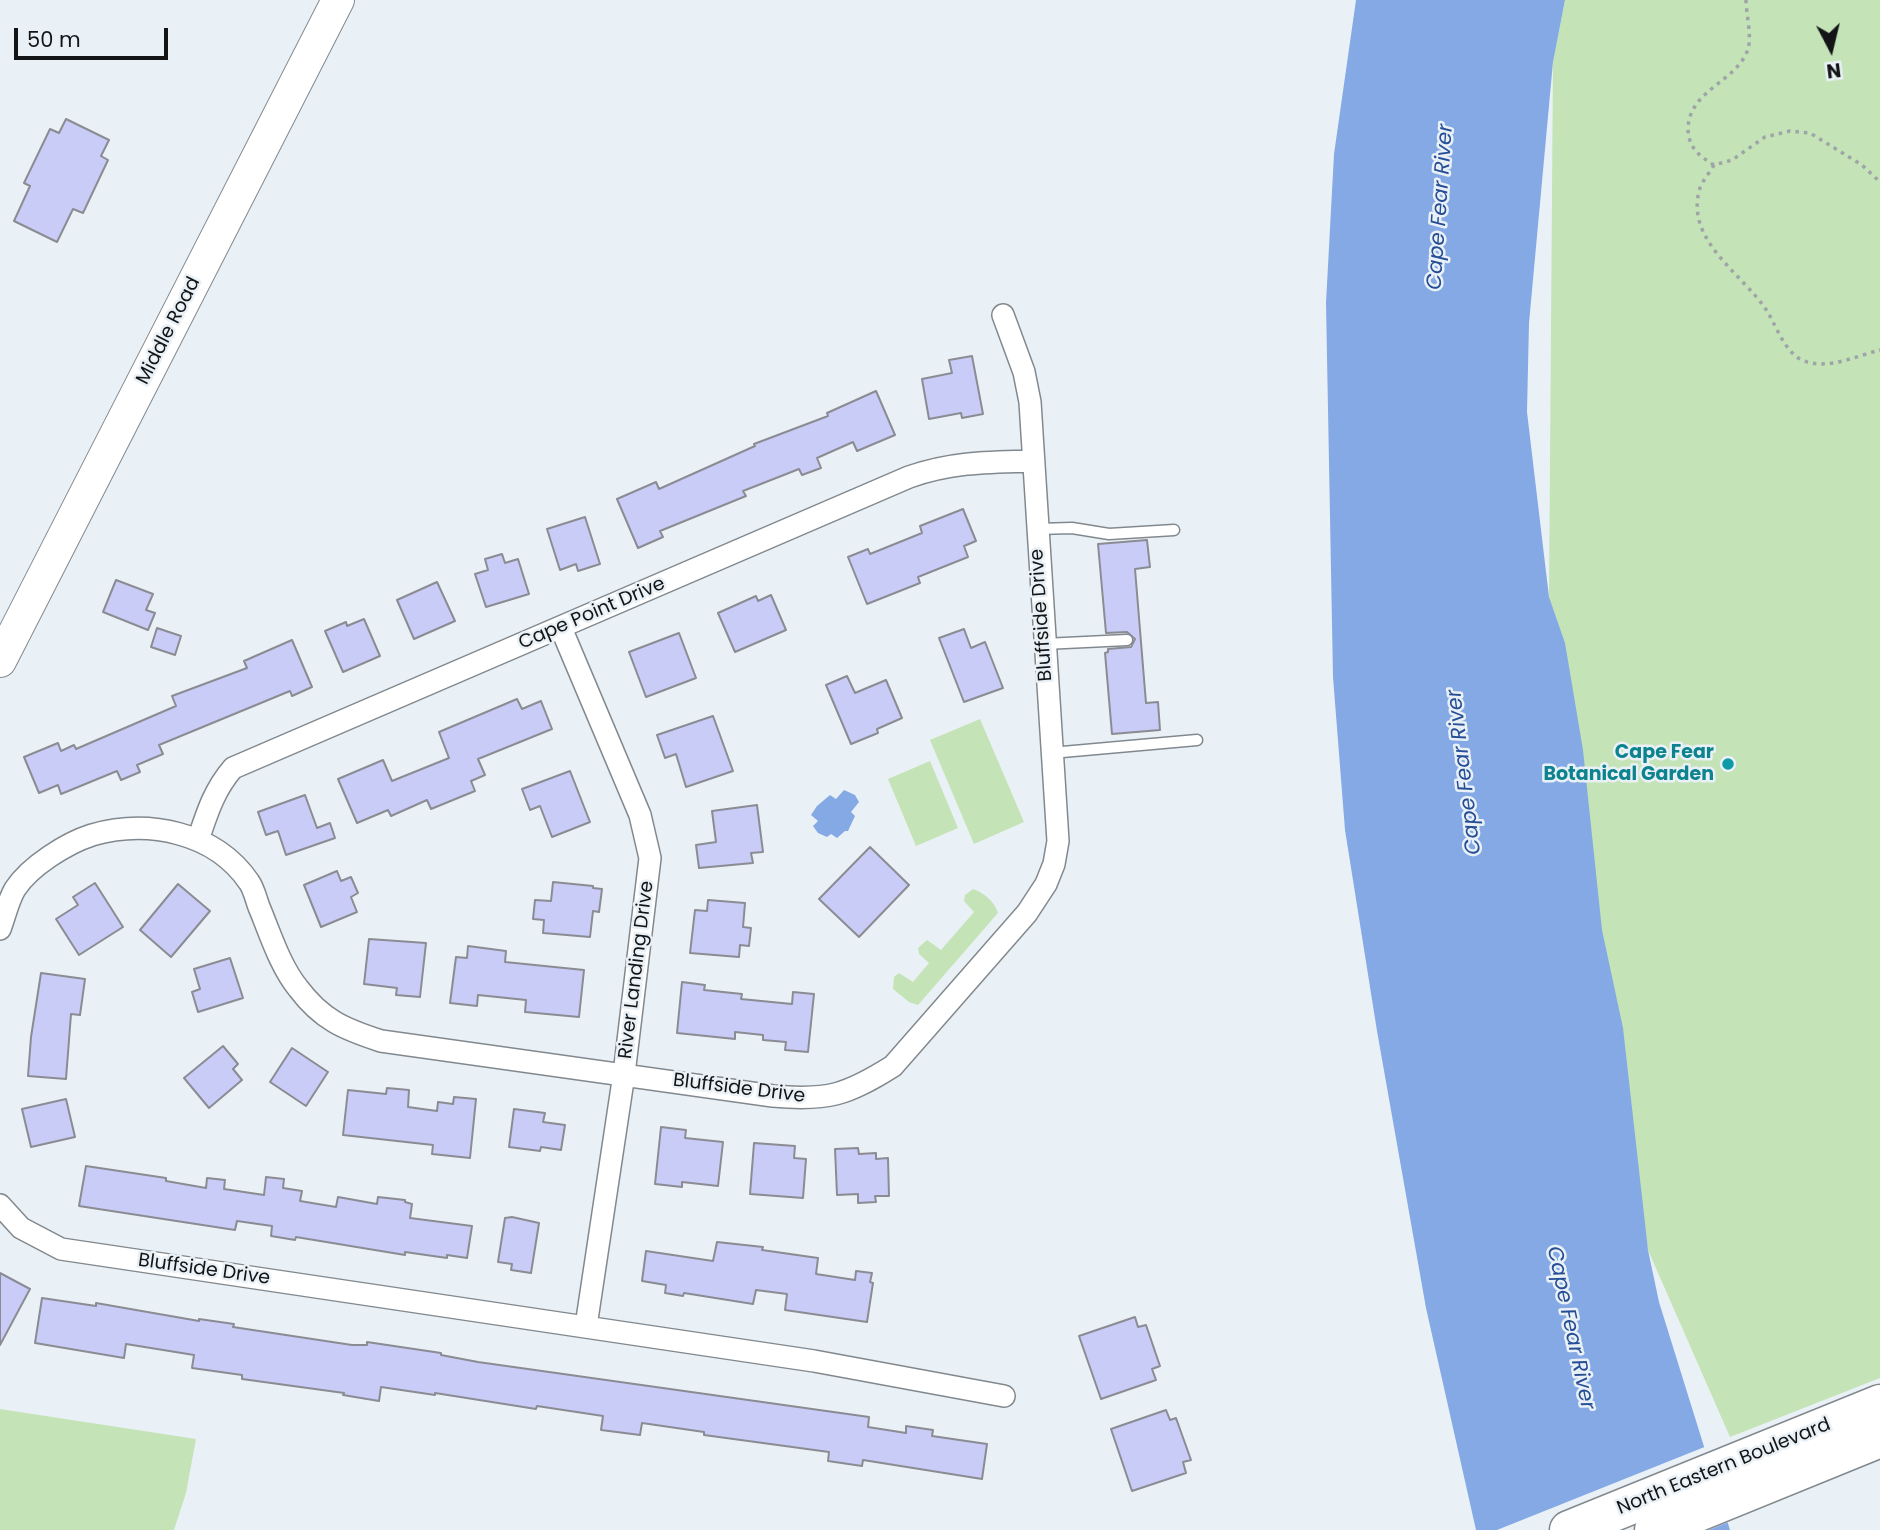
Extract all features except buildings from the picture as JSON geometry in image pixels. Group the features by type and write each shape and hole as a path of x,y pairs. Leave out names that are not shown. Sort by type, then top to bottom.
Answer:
{"highway":[{"name":"North Eastern Boulevard","path":"1569,1530 1880,1404"},
{"name":"North Eastern Boulevard","path":"1654,1530 1880,1438"}],"main road":[{"name":"Middle Road","path":"0,661 338,0"}],"street":[{"name":"Bluffside Drive","path":"0,929 16,888 47,857 82,839 114,829 173,831 198,840 230,861 250,883 296,986 318,1011 346,1030 381,1041 810,1100 847,1091 867,1082 893,1066 1027,913 1046,884 1054,864 1058,841 1030,402 1024,372 1003,315"},
{"name":"Cape Point Drive","path":"198,840 210,804 221,782 233,768 909,477 936,468 961,464 1032,461"},
{"name":"River Landing Drive","path":"561,628 640,815 650,858 624,1074 586,1326"},
{"name":"Bluffside Drive","path":"0,1205 21,1228 61,1249 814,1361 1004,1395"}],"lane":[{"path":"1037,529 1072,528 1109,534 1174,530"},
{"path":"1044,644 1127,640"},
{"path":"1051,753 1197,740"}],"path":[{"path":"1746,0 1749,47 1738,65 1701,97 1689,117 1688,139 1700,157 1714,164 1732,160 1765,137 1790,131 1810,132 1862,165 1880,182"},
{"path":"1714,164 1701,186 1697,208 1705,238 1755,294 1799,359 1816,365 1880,350"}],"green space":[{"name":"Cape Fear Botanical Garden","path":"1565,0 1880,0 1880,1378 1730,1437 1648,1250 1549,597 1553,61"},
{"path":"980,719 1024,822 974,844 930,740"},
{"path":"930,761 958,828 916,846 888,779"},
{"path":"973,889 988,898 998,913 918,1005 909,1002 893,989 894,977 899,973 913,982 929,963 919,954 918,948 927,940 941,950 974,912 964,901 965,895"},
{"path":"0,1409 196,1439 186,1493 174,1530 0,1530"}],"water":[{"name":"Cape Fear River","path":"1356,0 1565,0 1553,62 1529,323 1527,412 1549,597 1565,643 1583,750 1602,930 1623,1028 1648,1250 1659,1302 1730,1530 1476,1530 1426,1308 1377,1031 1345,830 1333,677 1326,303 1334,154"},
{"path":"844,790 855,795 859,802 851,812 855,816 848,831 837,838 831,834 827,837 818,833 813,826 818,821 811,815 830,795 836,799"}],"pier":[{"path":"1707,1446 1731,1521 1709,1530 1497,1530"}],"place":[{"name":"Cape Fear Botanical Garden","path":"1728,764"}]}
